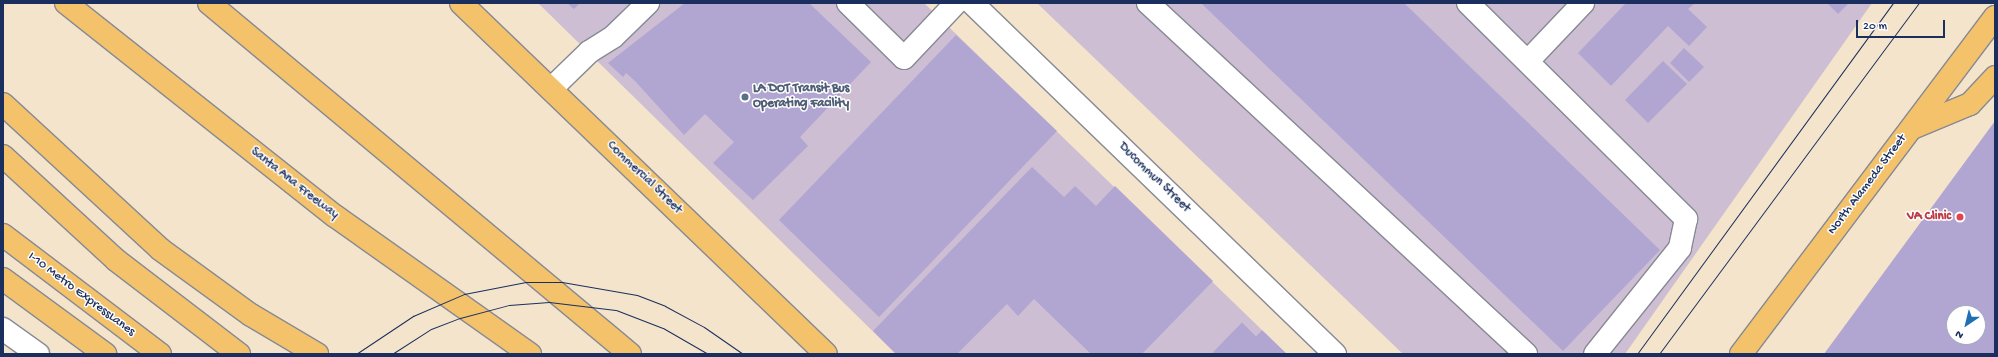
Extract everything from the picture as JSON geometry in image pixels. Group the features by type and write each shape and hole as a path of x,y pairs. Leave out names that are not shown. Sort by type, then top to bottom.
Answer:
{"main road":[{"name":"Santa Ana Freeway","path":"66,3 335,216 530,354"},
{"path":"209,3 225,11 630,354"},
{"name":"Commercial Street","path":"461,3 826,354"},
{"name":"North Alameda Street","path":"1741,354 1995,17"},
{"path":"1911,129 1970,104 1995,77"},
{"path":"3,104 160,249 251,316 317,354"},
{"path":"3,156 116,260 239,354"},
{"name":"I-10 Metro ExpressLanes","path":"3,235 160,354"},
{"path":"3,279 105,354"}],"street":[{"path":"550,89 589,52 613,37 648,3"},
{"path":"848,3 904,58 956,3"},
{"name":"Ducommun Street","path":"972,3 1335,354"},
{"path":"1148,3 1526,354"},
{"path":"1468,3 1528,60 1686,219 1680,248 1595,354"},
{"path":"1528,60 1584,3"},
{"path":"3,329 38,354"}],"shaded area":[{"name":"LA DOT Transit Bus Operating Facility","path":"538,3 924,3 1262,330 1256,336 1242,322 1211,354 896,354"},
{"path":"1037,3 1872,3 1625,354 1403,354"}],"building":[{"path":"567,3 580,3 574,9"},
{"name":"LA DOT Transit Bus Operating Facility","path":"685,3 809,3 871,62 800,137 808,146 753,200 713,163 734,142 705,114 684,135 635,81 626,73 623,77 608,63"},
{"path":"1201,3 1404,3 1660,250 1563,351"},
{"path":"1626,3 1695,3 1688,9 1707,27 1689,46 1668,26 1611,86 1578,53"},
{"path":"1827,3 1849,3 1838,14"},
{"path":"956,35 1057,131 879,317 779,220"},
{"path":"1684,48 1704,67 1689,82 1670,63"},
{"path":"1663,61 1687,84 1648,123 1625,100"},
{"name":"VA Clinic","path":"1995,121 1995,354 1824,354"},
{"path":"1032,167 1064,197 1075,186 1096,206 1115,186 1213,281 1142,354 1091,354 1034,299 1018,316 1007,304 957,354 896,354 873,331"},
{"path":"1242,322 1256,336 1262,330 1287,354 1211,354"}],"tram line":[{"path":"1637,354 1893,3"},
{"path":"1659,354 1919,3"},
{"path":"356,354 413,316 464,294 526,282 562,282 637,295 665,306 704,327 743,354"},
{"path":"392,354 431,329 460,318 509,305 549,302 616,310 663,328 708,354"}],"place":[{"name":"LA DOT Transit Bus Operating Facility","path":"745,97"},
{"name":"VA Clinic","path":"1960,217"}]}
